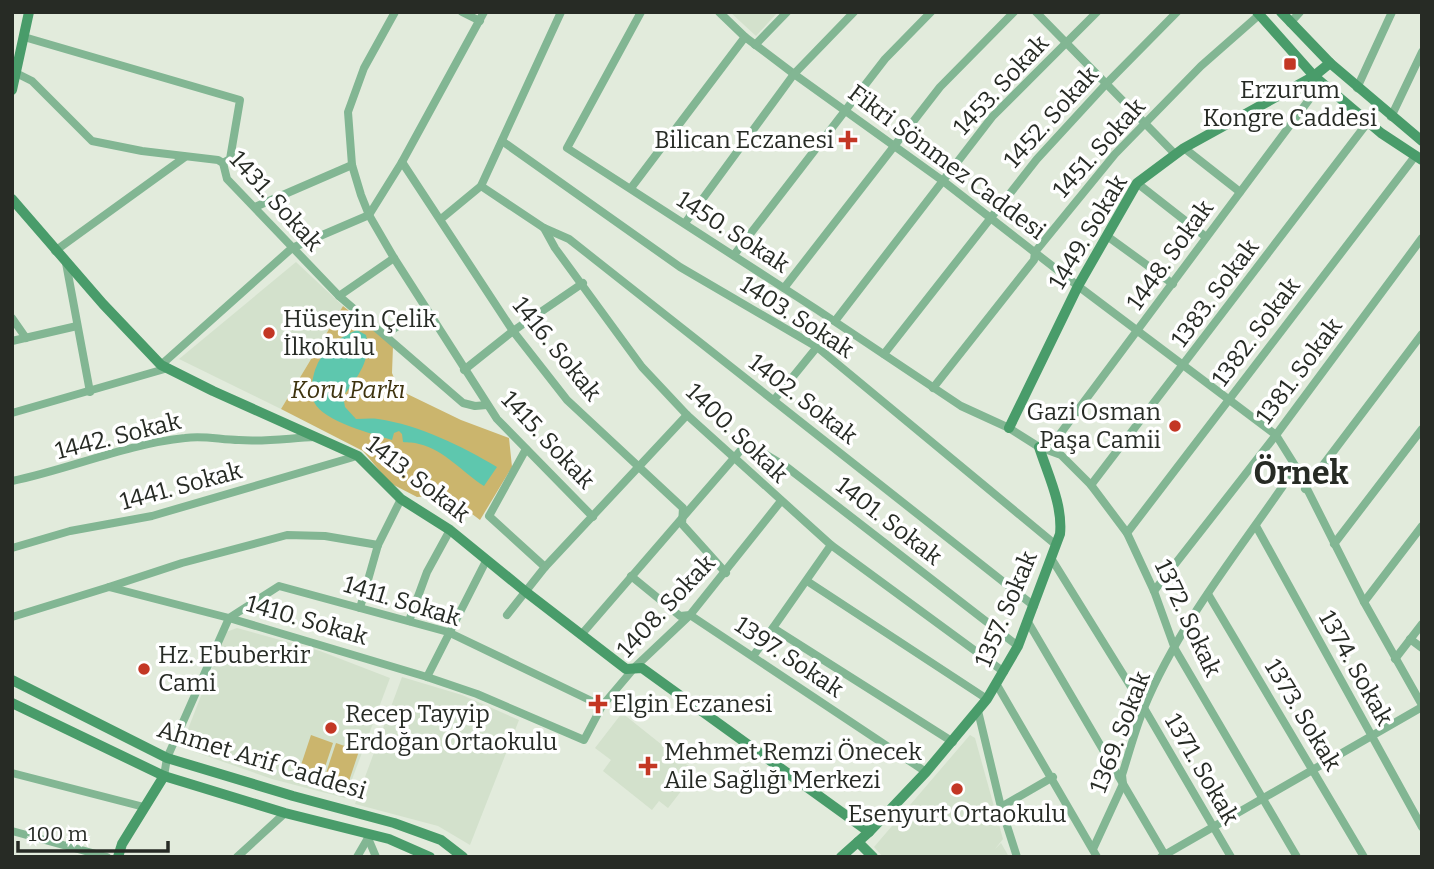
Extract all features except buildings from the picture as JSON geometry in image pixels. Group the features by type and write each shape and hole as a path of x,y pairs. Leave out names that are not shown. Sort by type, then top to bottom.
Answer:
{"street":[{"path":"12,90 29,12"},
{"name":"1415. Sokak","path":"396,12 364,68 348,112 352,165 369,215 497,419 593,517"},
{"path":"12,413 90,392 164,366 292,248 369,215 402,162 482,16 462,12"},
{"path":"441,219 481,186 561,12"},
{"name":"1450. Sokak","path":"640,12 567,148 961,406 1009,428"},
{"name":"Fikri Sönmez Caddesi","path":"719,12 755,45 943,181 1276,435 1296,467 1364,602 1422,706"},
{"path":"755,45 787,12"},
{"path":"685,223 794,74 854,12"},
{"path":"734,255 885,59 931,12"},
{"path":"784,288 940,88 1014,12"},
{"path":"1036,12 1146,124 1179,151 1240,192"},
{"name":"1453. Sokak","path":"835,321 992,117 1097,12"},
{"name":"1452. Sokak","path":"884,354 1037,159 1177,12"},
{"path":"1281,12 1357,88 1422,141"},
{"path":"1290,23 1300,12"},
{"path":"1357,88 1392,12"},
{"path":"1258,14 1314,76 1368,122 1419,157"},
{"name":"1451. Sokak","path":"933,388 1034,260 1035,252 1115,154 1258,14"},
{"path":"24,37 240,100 230,159 223,163"},
{"path":"631,188 745,37"},
{"path":"1391,117 1422,52"},
{"name":"1449. Sokak","path":"1009,428 1078,286 1137,184 1179,151 1314,76 1330,63"},
{"name":"1431. Sokak","path":"16,73 33,81 92,141 219,160 223,163 227,179 339,296 463,402 487,405"},
{"name":"1448. Sokak","path":"1039,447 1057,438 1138,331 1317,89 1314,76"},
{"name":"1383. Sokak","path":"1091,485 1368,122"},
{"name":"1403. Sokak","path":"502,141 681,267 817,347 1056,545"},
{"path":"55,251 185,157"},
{"name":"1382. Sokak","path":"1127,533 1419,157"},
{"name":"1416. Sokak","path":"402,162 513,331 567,400 683,508 682,524 726,573"},
{"path":"255,207 352,165"},
{"path":"1137,184 1206,237"},
{"name":"1400. Sokak","path":"481,186 544,228 555,248 642,367 687,415 831,545 1004,672"},
{"name":"1413. Sokak","path":"12,199 55,251 164,366 358,456 401,499 450,530 626,669 643,669 869,832"},
{"name":"1402. Sokak","path":"544,228 569,239 1034,606"},
{"path":"1107,236 1172,284"},
{"name":"1381. Sokak","path":"1154,591 1276,435 1422,238"},
{"path":"339,296 394,258"},
{"path":"66,263 90,392"},
{"path":"464,370 513,331 583,283"},
{"path":"385,335 425,307"},
{"path":"12,318 26,338"},
{"path":"12,341 77,326"},
{"path":"1305,489 1422,334"},
{"path":"774,400 817,347"},
{"path":"507,615 545,567 687,415"},
{"name":"1372. Sokak","path":"1009,428 1039,447 1060,455 1091,485 1127,533 1154,591 1175,649 1297,857"},
{"path":"1334,544 1422,429"},
{"name":"1442. Sokak","path":"12,481 145,445 185,438 213,436 238,440 318,437"},
{"name":"1401. Sokak","path":"734,457 747,443 788,468 1018,646"},
{"name":"1357. Sokak","path":"841,857 869,832 953,743 997,685 1018,646 1060,534 1059,514 1039,447"},
{"path":"526,449 489,516 545,567"},
{"name":"1441. Sokak","path":"12,548 70,531 152,516 358,456"},
{"path":"581,635 734,457"},
{"name":"1369. Sokak","path":"1095,853 1123,784 1122,775 1144,708 1195,612 1296,467"},
{"path":"360,608 378,545 401,499"},
{"name":"1408. Sokak","path":"584,740 602,706 635,667 690,615 781,501"},
{"name":"1374. Sokak","path":"1256,526 1422,827"},
{"path":"1364,602 1422,526"},
{"path":"409,621 427,572 450,530"},
{"path":"12,617 182,563 288,535 325,536 378,545"},
{"path":"754,655 831,545"},
{"name":"1371. Sokak","path":"1051,558 1144,708 1231,857"},
{"path":"427,677 486,561"},
{"name":"1397. Sokak","path":"631,576 680,616 690,615 754,655 926,772"},
{"path":"807,581 987,699"},
{"name":"1411. Sokak","path":"229,618 279,586 449,632 602,706"},
{"name":"1410. Sokak","path":"109,587 229,618 427,677 477,694 584,740"},
{"name":"1373. Sokak","path":"1208,594 1364,857"},
{"path":"118,857 122,844 163,776 167,758 229,618"},
{"path":"1028,622 1164,856 1422,706"},
{"path":"1395,659 1422,624"},
{"path":"773,628 953,743"},
{"path":"1410,639 1422,648"},
{"name":"Ahmet Arif Caddesi","path":"12,680 167,758 394,823 441,840 463,857"},
{"name":"1369. Sokak","path":"997,685 1095,853"},
{"name":"Ahmet Arif Caddesi","path":"12,703 163,776 420,850 430,857"},
{"path":"978,711 1001,807 1017,857"},
{"path":"12,773 144,807"},
{"path":"1001,807 1052,777"},
{"path":"237,857 285,813"},
{"path":"12,831 107,857"},
{"path":"357,857 367,836"},
{"path":"367,836 376,857"},
{"path":"858,842 873,857"}],"shaded area":[{"path":"730,12 778,12 756,36"},
{"name":"Hüseyin Çelik İlkokulu","path":"296,262 343,306 281,409 179,359"},
{"path":"237,628 320,651 390,678 345,798 272,779 181,747 226,632"},
{"path":"402,677 462,695 519,720 470,845 438,826 355,804"},
{"name":"Mehmet Remzi Önecek Aile Sağlığı Merkezi","path":"622,713 696,772 668,808 659,801 652,810 603,771 611,760 595,748"},
{"name":"Esenyurt Ortaokulu","path":"970,735 975,738 1003,839 995,849 1001,843 1009,857 883,857 874,847"}],"green space":[{"name":"Koru Parkı","path":"343,306 393,346 392,373 399,390 461,420 509,438 512,467 480,520 447,495 417,497 390,483 363,451 281,409"},
{"path":"311,735 333,743 320,782 298,774"},
{"path":"336,743 359,751 346,790 323,782"}],"water":[{"path":"357,330 366,335 367,352 358,375 343,396 345,407 356,419 378,419 409,426 440,437 484,459 497,467 484,486 437,451 417,443 403,442 399,431 394,433 392,440 338,421 319,409 312,398 311,390 318,363 332,345"}],"place":[{"name":"Erzurum Kongre Caddesi","path":"1290,64"},
{"name":"Bilican Eczanesi","path":"848,140"},
{"name":"Hüseyin Çelik İlkokulu","path":"269,333"},
{"name":"Gazi Osman Paşa Camii","path":"1175,426"},
{"name":"Hz. Ebuberkir Cami","path":"144,669"},
{"name":"Elgin Eczanesi","path":"598,704"},
{"name":"Recep Tayyip Erdoğan Ortaokulu","path":"331,728"},
{"name":"Mehmet Remzi Önecek Aile Sağlığı Merkezi","path":"648,766"},
{"name":"Esenyurt Ortaokulu","path":"957,789"}],"district":[{"name":"Örnek","path":"1301,473"}]}
